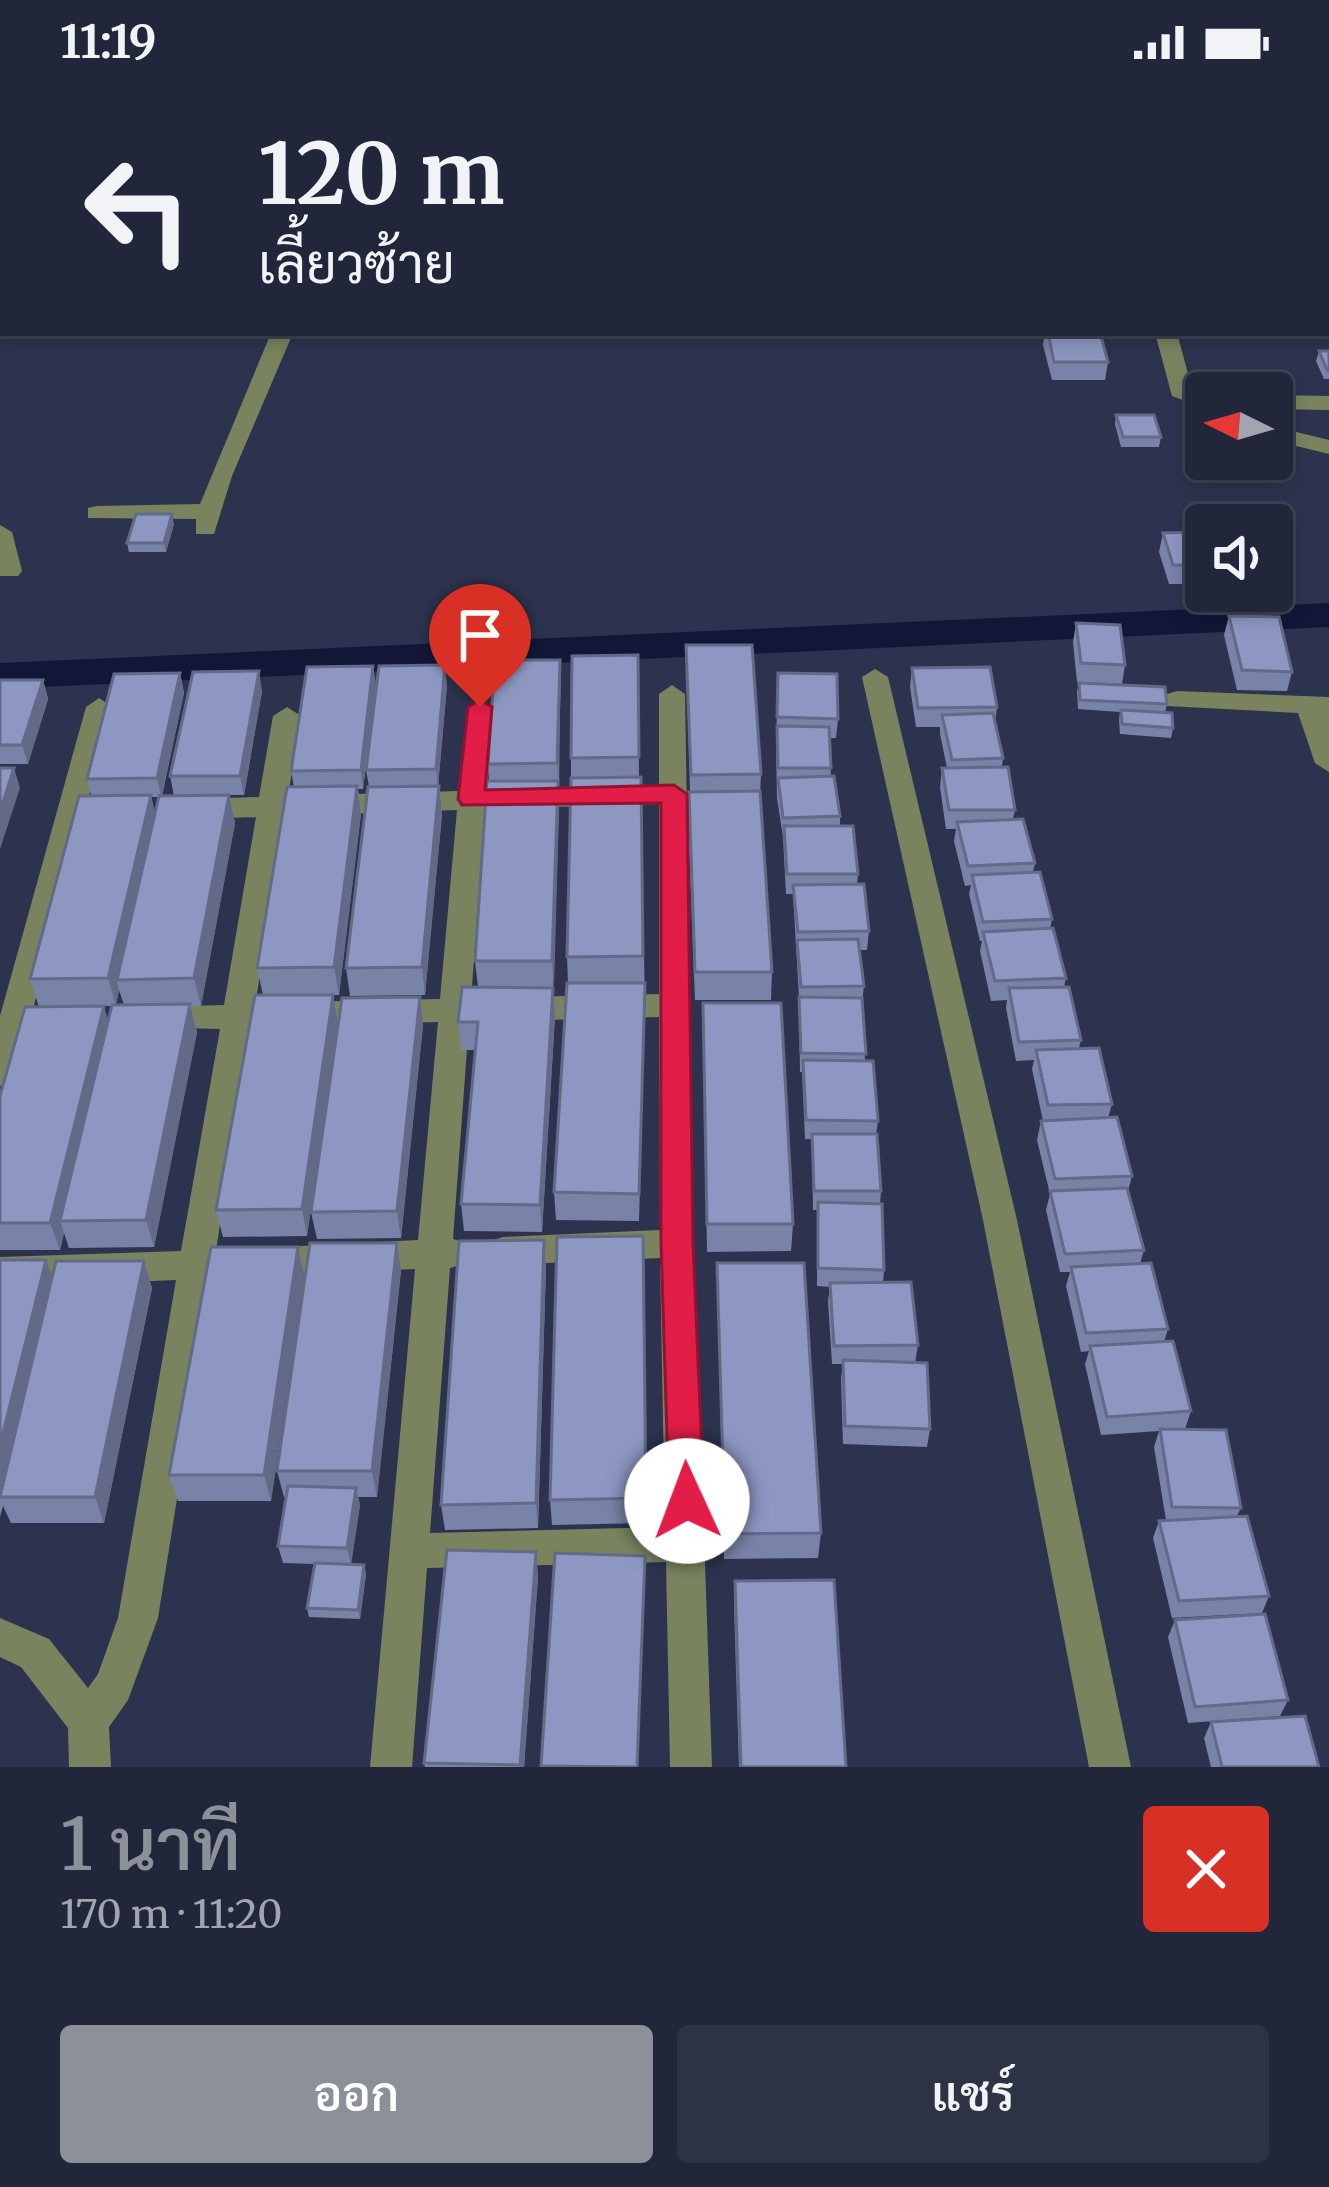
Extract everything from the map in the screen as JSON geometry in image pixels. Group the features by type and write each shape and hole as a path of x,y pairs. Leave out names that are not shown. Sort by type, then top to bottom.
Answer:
{"street":[{"path":"97,513 208,520 256,385 280,336"},
{"path":"1167,336 1185,397"},
{"path":"1293,402 1329,403"},
{"path":"1293,438 1329,447"},
{"path":"0,532 9,571"},
{"path":"875,677 969,1073 1065,1517 1110,1767"},
{"path":"672,694 677,1243 691,1767"},
{"path":"1177,700 1319,706 1329,763"},
{"path":"0,1073 25,1021 84,810 99,707"},
{"path":"391,1767 480,707"},
{"path":"88,1721 114,1686 138,1618 200,1265 234,1017 287,716"},
{"path":"162,809 674,794"},
{"path":"124,1019 452,1007 675,1005"},
{"path":"0,1272 677,1243"},
{"path":"411,1551 688,1544"},
{"path":"0,1637 35,1653 88,1721 91,1767"}],"building":[{"path":"1049,336 1101,336 1108,362 1054,362"},
{"path":"1319,351 1329,351 1329,370 1327,370"},
{"path":"1116,415 1154,415 1161,437 1123,437"},
{"path":"136,514 172,514 164,543 127,543"},
{"path":"1185,532 1185,565 1173,565 1163,533"},
{"path":"1229,616 1279,617 1292,672 1242,670"},
{"path":"1076,623 1120,625 1125,665 1081,663"},
{"path":"686,645 752,645 761,774 691,775"},
{"path":"638,655 639,757 571,758 572,656"},
{"path":"495,660 560,660 557,763 488,764"},
{"path":"445,665 436,769 366,770 379,666"},
{"path":"373,666 361,770 291,771 307,667"},
{"path":"990,667 997,707 918,708 912,668"},
{"path":"259,671 240,776 170,776 193,672"},
{"path":"180,673 157,778 87,779 114,674"},
{"path":"778,673 837,674 838,719 777,717"},
{"path":"0,680 43,680 22,745 0,745"},
{"path":"1079,683 1165,687 1167,704 1080,700"},
{"path":"1121,710 1172,713 1173,728 1122,724"},
{"path":"993,713 1003,758 952,760 942,715"},
{"path":"777,726 829,727 831,768 778,768"},
{"path":"1008,767 1015,810 949,810 942,768"},
{"path":"0,768 14,768 0,811"},
{"path":"834,776 840,816 783,818 778,778"},
{"path":"641,777 643,956 567,957 571,778"},
{"path":"487,781 558,781 552,961 475,961"},
{"path":"357,786 334,967 257,968 287,787"},
{"path":"439,786 422,967 346,968 368,787"},
{"path":"760,791 772,972 695,972 689,792"},
{"path":"151,795 108,978 30,979 79,796"},
{"path":"229,795 194,978 117,980 159,796"},
{"path":"1023,819 1035,863 968,866 957,822"},
{"path":"784,826 853,826 858,874 787,874"},
{"path":"1040,872 1052,919 983,922 972,875"},
{"path":"864,884 869,931 798,932 793,885"},
{"path":"1053,928 1066,978 995,981 983,932"},
{"path":"858,939 864,986 801,987 797,940"},
{"path":"567,983 645,983 639,1194 554,1192"},
{"path":"462,987 553,988 540,1205 461,1204 478,1022 458,1022"},
{"path":"1069,987 1081,1040 1019,1042 1009,988"},
{"path":"255,995 333,995 302,1209 216,1210"},
{"path":"420,997 397,1211 311,1212 342,998"},
{"path":"799,997 862,998 866,1054 801,1053"},
{"path":"703,1003 781,1003 793,1224 707,1224"},
{"path":"190,1004 146,1220 60,1221 112,1005"},
{"path":"104,1006 50,1223 0,1223 0,1096 25,1007"},
{"path":"1099,1048 1112,1104 1048,1105 1036,1050"},
{"path":"803,1060 873,1061 878,1121 806,1120"},
{"path":"1117,1117 1132,1176 1055,1179 1041,1121"},
{"path":"812,1134 877,1134 881,1191 814,1191"},
{"path":"1127,1188 1144,1250 1065,1254 1050,1191"},
{"path":"818,1202 882,1204 884,1270 818,1268"},
{"path":"643,1236 646,1498 550,1500 557,1237"},
{"path":"544,1240 536,1503 441,1505 459,1241"},
{"path":"310,1243 397,1243 372,1471 277,1471"},
{"path":"211,1247 298,1247 264,1475 169,1475"},
{"path":"0,1260 46,1260 0,1445"},
{"path":"56,1261 144,1261 95,1497 0,1497"},
{"path":"717,1263 804,1263 821,1533 725,1534"},
{"path":"1151,1263 1168,1329 1086,1333 1071,1267"},
{"path":"911,1282 918,1345 834,1346 830,1283"},
{"path":"1173,1341 1191,1411 1107,1417 1090,1346"},
{"path":"843,1360 927,1363 930,1429 845,1426"},
{"path":"1160,1429 1226,1430 1241,1508 1172,1507"},
{"path":"288,1486 356,1488 347,1548 278,1546"},
{"path":"1247,1516 1269,1596 1179,1601 1159,1521"},
{"path":"447,1550 536,1552 520,1765 424,1763"},
{"path":"555,1553 645,1556 637,1767 541,1766"},
{"path":"315,1563 364,1565 358,1610 307,1608"},
{"path":"834,1580 846,1767 741,1767 735,1581"},
{"path":"1265,1614 1288,1700 1195,1707 1175,1620"},
{"path":"1305,1716 1319,1767 1222,1767 1211,1722"}],"waterway":[{"path":"0,676 1329,615"}],"route":[{"path":"480,707 471,799 674,794 677,1243 687,1501"}]}
